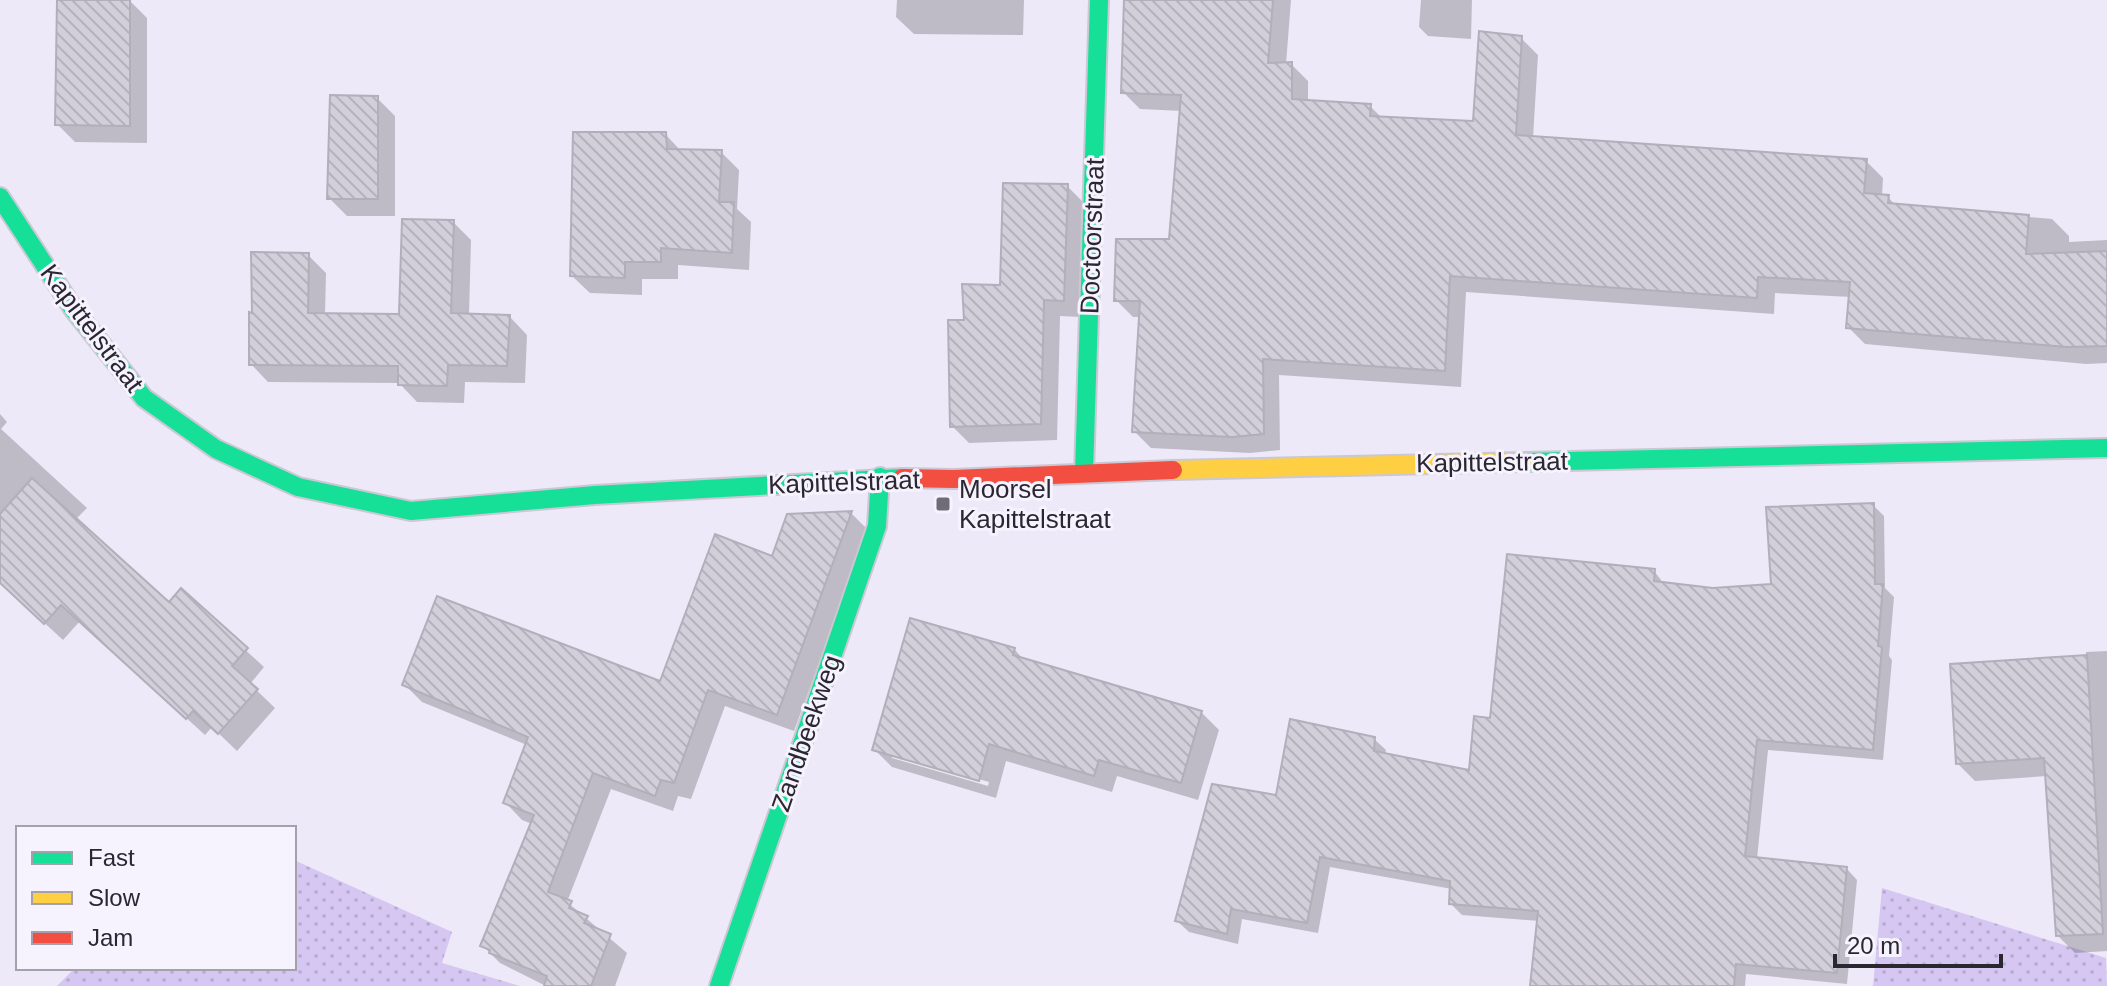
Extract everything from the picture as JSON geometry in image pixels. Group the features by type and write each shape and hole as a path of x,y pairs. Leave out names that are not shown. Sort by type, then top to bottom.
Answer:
{"street":[{"name":"Doctoorstraat","path":"1084,472 1099,0"},
{"name":"Kapittelstraat","path":"0,197 74,310 144,398 216,449 298,487 411,511 595,495 880,477 954,479 1084,472 2107,448"},
{"name":"Zandbeekweg","path":"719,986 877,526 880,477"}],"shaded area":[{"path":"296,861 452,932 442,963 520,986 57,986 73,970 296,970"},
{"path":"1882,888 2106,958 2107,986 1873,986"}],"building":[{"path":"57,0 130,0 130,126 55,125"},
{"path":"1124,0 1273,0 1268,63 1292,62 1292,99 1371,104 1370,116 1473,121 1479,31 1522,36 1516,135 1867,159 1864,193 1889,195 1888,203 2029,215 2026,254 2107,251 2107,346 2067,347 1846,328 1850,282 1758,277 1757,298 1450,276 1445,371 1263,359 1264,434 1232,437 1132,432 1140,301 1114,301 1116,239 1169,239 1181,95 1121,93"},
{"path":"330,95 378,96 378,199 327,199"},
{"path":"573,132 666,132 667,149 722,150 719,202 734,202 732,253 661,248 661,262 625,262 625,278 570,276"},
{"path":"1003,183 1068,184 1064,301 1044,300 1041,424 950,427 948,320 964,320 962,284 1000,285"},
{"path":"402,219 454,220 451,313 510,315 507,366 448,365 447,386 398,385 398,366 249,365 251,252 309,253 308,313 399,314"},
{"path":"32,478 169,602 181,588 248,648 232,666 258,689 218,734 193,711 186,719 61,605 44,624 0,583 0,514"},
{"path":"1874,503 1875,584 1883,584 1878,646 1882,647 1873,750 1757,740 1745,856 1847,867 1837,973 1736,964 1734,986 1530,986 1538,911 1449,904 1450,881 1320,857 1307,923 1231,909 1227,934 1175,921 1212,784 1276,795 1290,719 1375,737 1374,751 1469,770 1474,716 1490,718 1507,554 1655,569 1654,581 1713,588 1771,584 1766,507"},
{"path":"852,511 777,715 708,690 674,783 661,780 655,796 593,773 548,892 572,901 569,908 588,916 584,923 611,934 591,986 544,986 547,976 489,953 490,950 480,946 534,815 503,803 528,737 402,685 437,596 660,681 715,534 772,556 787,514"},
{"path":"910,618 1015,648 1013,655 1202,711 1181,783 1099,760 1094,776 989,744 979,781 872,750"},
{"path":"2087,655 2103,934 2056,936 2044,758 1956,764 1950,664"}],"traffic: fast":[{"path":"1084,472 1099,0"},
{"path":"0,197 74,310 144,398 216,449 298,487 411,511 595,495 902,478"},
{"path":"1526,462 2107,448"},
{"path":"719,986 877,526 880,477"}],"traffic: slow":[{"path":"1173,470 1526,462"}],"traffic: jam":[{"path":"902,478 954,479 1173,470"}],"place":[{"name":"Moorsel Kapittelstraat","path":"943,504"}]}
